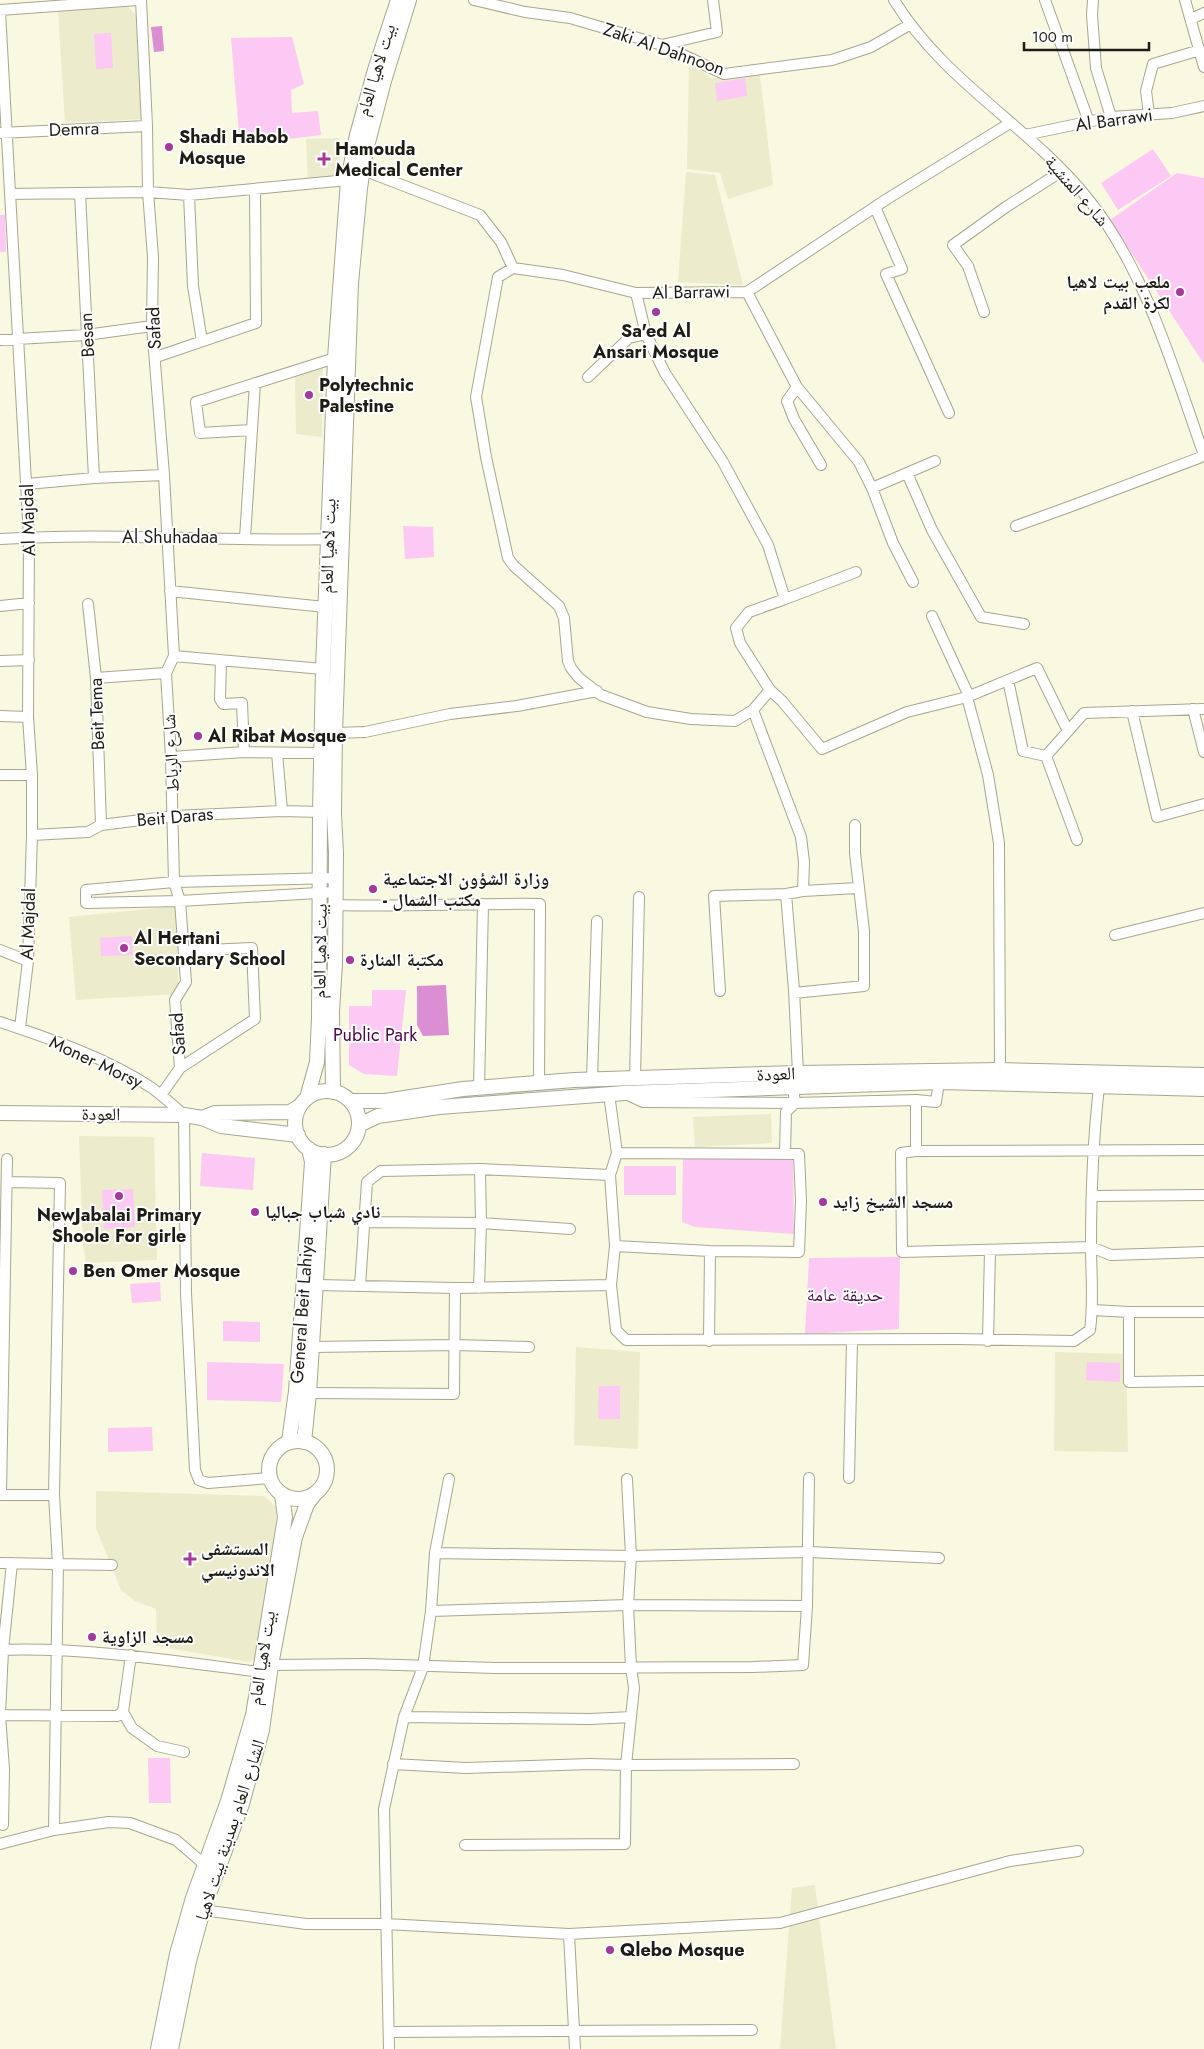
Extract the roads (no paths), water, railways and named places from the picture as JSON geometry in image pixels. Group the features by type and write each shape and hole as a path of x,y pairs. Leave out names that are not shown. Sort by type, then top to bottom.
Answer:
{"main road":[{"name":"بيت لاهيا العام","path":"333,1092 332,1011 335,964 336,878 335,358 348,180 375,70 398,0"},
{"name":"بيت لاهيا العام","path":"304,1102 317,1062 321,892 320,753 322,669 325,607 335,539 351,283 363,170 374,115 409,0"},
{"name":"العودة","path":"350,1101 384,1101 479,1088 539,1083 798,1073 1000,1070 1204,1075"},
{"name":"العودة","path":"359,1125 378,1116 439,1107 625,1093 939,1082 1204,1089"},
{"path":"333,1092 342,1095 350,1101 356,1110 359,1125 354,1139 348,1147 339,1152 324,1154 309,1149 298,1135 295,1122 304,1102 317,1093 333,1092"},
{"name":"العودة","path":"202,1118 215,1113 290,1112 304,1102"},
{"name":"العودة","path":"0,1113 184,1116 202,1118 221,1126 298,1135"},
{"name":"General Beit Lahiya","path":"289,1442 296,1391 312,1162 309,1149"},
{"name":"General Beit Lahiya","path":"304,1442 309,1393 324,1154"},
{"path":"289,1442 304,1442 317,1448 326,1463 327,1473 324,1483 314,1495 299,1500 282,1495 273,1486 270,1478 269,1467 272,1456 280,1447 289,1442"},
{"name":"بيت لاهيا العام","path":"158,2049 177,1954 205,1865 228,1801 266,1669 285,1517 282,1495"},
{"name":"الشارع العام بمدينة بيت لاهيا","path":"171,2049 189,1961 203,1910 242,1804 262,1730 266,1669 296,1537 307,1504 314,1495"}],"street":[{"path":"0,11 140,0"},
{"name":"Safad","path":"140,0 152,257 152,326 164,475 174,656"},
{"name":"Zaki Al Dahnoon","path":"474,0 525,12 570,18 662,45 724,74 832,60 871,46 909,25"},
{"path":"662,45 717,32 713,0"},
{"name":"شارع المنشية","path":"894,0 909,25 932,51 967,86 1025,135 1062,171 1089,200 1115,236 1164,341 1201,439 1204,455"},
{"path":"1045,0 1089,122"},
{"path":"1093,0 1092,14 1096,68 1111,117"},
{"path":"1185,0 1204,67"},
{"name":"Al Majdal","path":"0,11 4,132 10,194 29,537 28,717 32,775 32,836 28,961 20,1028"},
{"path":"1191,19 1204,13"},
{"path":"1149,114 1146,91 1153,64 1200,50"},
{"name":"Al Barrawi","path":"1025,135 1111,117 1172,113 1204,106"},
{"name":"Al Barrawi","path":"513,268 563,275 636,293 747,292 875,207 1010,123"},
{"name":"Demra","path":"4,132 147,126"},
{"path":"363,170 480,215 501,242 513,268 498,277 476,397 486,457 508,558 514,566 559,606 564,618 568,661 571,668 579,678 601,695 647,712 691,719 735,722 753,710 770,690"},
{"path":"984,312 968,266 953,246 1006,207 1062,171"},
{"path":"10,194 148,192 189,195 348,180"},
{"path":"156,357 256,323 255,189"},
{"name":"Besan","path":"80,193 94,478"},
{"path":"189,195 193,286 202,341"},
{"path":"875,207 902,269 886,274 949,413"},
{"path":"747,292 797,387 859,462 872,488 893,543 913,582"},
{"path":"636,293 646,334 665,373 723,462 768,545 785,599"},
{"path":"0,340 86,335 152,326"},
{"path":"588,376 629,338 646,334"},
{"path":"251,430 200,433 196,402 335,358"},
{"path":"245,538 255,383"},
{"path":"797,387 787,401 794,418 820,465"},
{"path":"1016,526 1204,455"},
{"path":"872,488 935,461"},
{"path":"907,473 932,530 981,617 1024,624"},
{"path":"27,484 94,478 164,475"},
{"name":"Al Shuhadaa","path":"0,539 167,536 335,539"},
{"path":"856,572 748,612 736,628 740,643 770,690 782,701 822,749 907,712 968,696 1037,668 1068,732"},
{"path":"170,591 325,607"},
{"path":"0,606 29,603"},
{"name":"Beit Tema","path":"88,604 96,678 101,825"},
{"path":"932,616 968,696 988,775 999,843 1000,1070"},
{"path":"174,656 322,669"},
{"name":"شارع الرباط","path":"174,656 166,673 171,757 174,882"},
{"path":"0,661 29,660"},
{"path":"221,661 220,699 223,704 242,703 244,752"},
{"path":"96,678 166,673"},
{"path":"1008,680 1023,751 1046,756"},
{"path":"335,734 366,732 450,714 517,706 596,691"},
{"path":"1046,756 1084,713 1204,709"},
{"path":"753,710 801,837 804,862 804,891"},
{"path":"1193,710 1204,752"},
{"path":"1132,711 1156,817 1204,804"},
{"path":"0,716 28,717"},
{"path":"171,757 244,752 320,753"},
{"path":"277,753 282,811"},
{"path":"1046,756 1077,840"},
{"path":"0,775 32,775"},
{"name":"Beit Daras","path":"32,836 88,832 101,825 173,816 282,811 320,812"},
{"path":"794,993 864,986 864,931 858,888 855,825"},
{"path":"336,878 174,882 86,890 86,903 180,901 321,892 335,898 394,907 540,904 539,1083"},
{"name":"Safad","path":"161,1095 180,1068 176,1000 186,982 180,901 174,882"},
{"path":"720,991 714,896 786,894 858,888"},
{"path":"786,894 798,1073"},
{"path":"635,1079 639,897"},
{"path":"479,1088 483,904"},
{"path":"1115,935 1204,913"},
{"path":"592,1080 597,921"},
{"path":"180,1068 255,1019 252,948 184,951"},
{"path":"0,950 28,961"},
{"name":"Moner Morsy","path":"0,1022 20,1028 101,1061 132,1076 161,1095 184,1116"},
{"path":"625,1093 643,1102 795,1103 916,1100 936,1102 939,1082"},
{"path":"793,1087 795,1103"},
{"path":"609,1094 617,1153 610,1175 615,1246 611,1285 616,1330 626,1340 1074,1341 1090,1330 1093,1310 1091,1247 1092,1150 1099,1087"},
{"path":"916,1100 916,1151"},
{"path":"785,1153 786,1112 795,1103"},
{"path":"184,1116 186,1293 195,1470 199,1480 208,1483 270,1478"},
{"path":"1204,1150 916,1151 901,1153 902,1252 1091,1247 1111,1255 1204,1252"},
{"path":"615,1246 710,1251 799,1252 801,1201 799,1154 617,1153"},
{"path":"7,1159 0,1495 54,1495"},
{"path":"360,1286 367,1182 381,1171 480,1169 610,1175"},
{"path":"479,1288 480,1169"},
{"path":"7,1182 60,1184 54,1495 58,1564 54,1715 54,1830"},
{"path":"1092,1196 1204,1195"},
{"path":"365,1222 481,1223 570,1228"},
{"path":"709,1341 710,1251"},
{"path":"988,1341 990,1251"},
{"path":"316,1285 455,1288 611,1285"},
{"path":"309,1393 454,1394 455,1288"},
{"path":"1093,1310 1204,1312"},
{"path":"1129,1312 1129,1382 1204,1381"},
{"path":"848,1478 852,1341"},
{"path":"312,1347 529,1346"},
{"path":"2,1650 56,1649 266,1669 366,1664 423,1667 631,1668 803,1665 808,1606 809,1478"},
{"path":"389,2049 384,1809 404,1717 423,1667 431,1611 435,1553 449,1479"},
{"path":"465,1845 625,1844 626,1765 634,1688 631,1668 628,1605 631,1556 627,1479"},
{"path":"435,1553 631,1556 809,1552 939,1558"},
{"path":"0,1563 112,1565"},
{"path":"3,1825 4,1769 0,1715 2,1650 12,1563"},
{"path":"431,1611 628,1605 808,1606"},
{"path":"131,1655 122,1712 132,1728 157,1746 184,1752"},
{"path":"0,1715 117,1716 122,1712"},
{"path":"404,1717 591,1719 631,1717"},
{"path":"393,1764 466,1768 590,1764 794,1764"},
{"path":"0,1844 54,1830 109,1822 130,1823 176,1840 205,1865"},
{"path":"203,1910 306,1924 386,1924 569,1934 780,1924 1010,1860 1078,1851"},
{"path":"569,1934 576,2049"},
{"path":"389,2032 752,2030"}],"place":[{"name":"Shadi Habob Mosque","path":"169,147"},
{"name":"Hamouda Medical Center","path":"324,159"},
{"name":"ملعب بيت لاهيا لكرة القدم","path":"1180,292"},
{"name":"Sa'ed Al Ansari Mosque","path":"656,312"},
{"name":"Polytechnic Palestine","path":"309,395"},
{"name":"Al Ribat Mosque","path":"198,736"},
{"name":"وزارة الشؤون الاجتماعية - مكتب الشمال","path":"373,889"},
{"name":"Al Hertani Secondary School","path":"124,948"},
{"name":"مكتبة المنارة","path":"350,960"},
{"name":"NewJabalai Primary Shoole For girle","path":"119,1196"},
{"name":"مسجد الشيخ زايد","path":"823,1202"},
{"name":"نادي شباب جباليا","path":"255,1212"},
{"name":"Ben Omer Mosque","path":"73,1271"},
{"name":"المستشفى الاندونيسي","path":"190,1559"},
{"name":"مسجد الزاوية","path":"92,1637"},
{"name":"Qlebo Mosque","path":"610,1950"}],"park label":[{"name":"Public Park","path":"375,1035"},
{"name":"حديقة عامة","path":"845,1295"}]}
